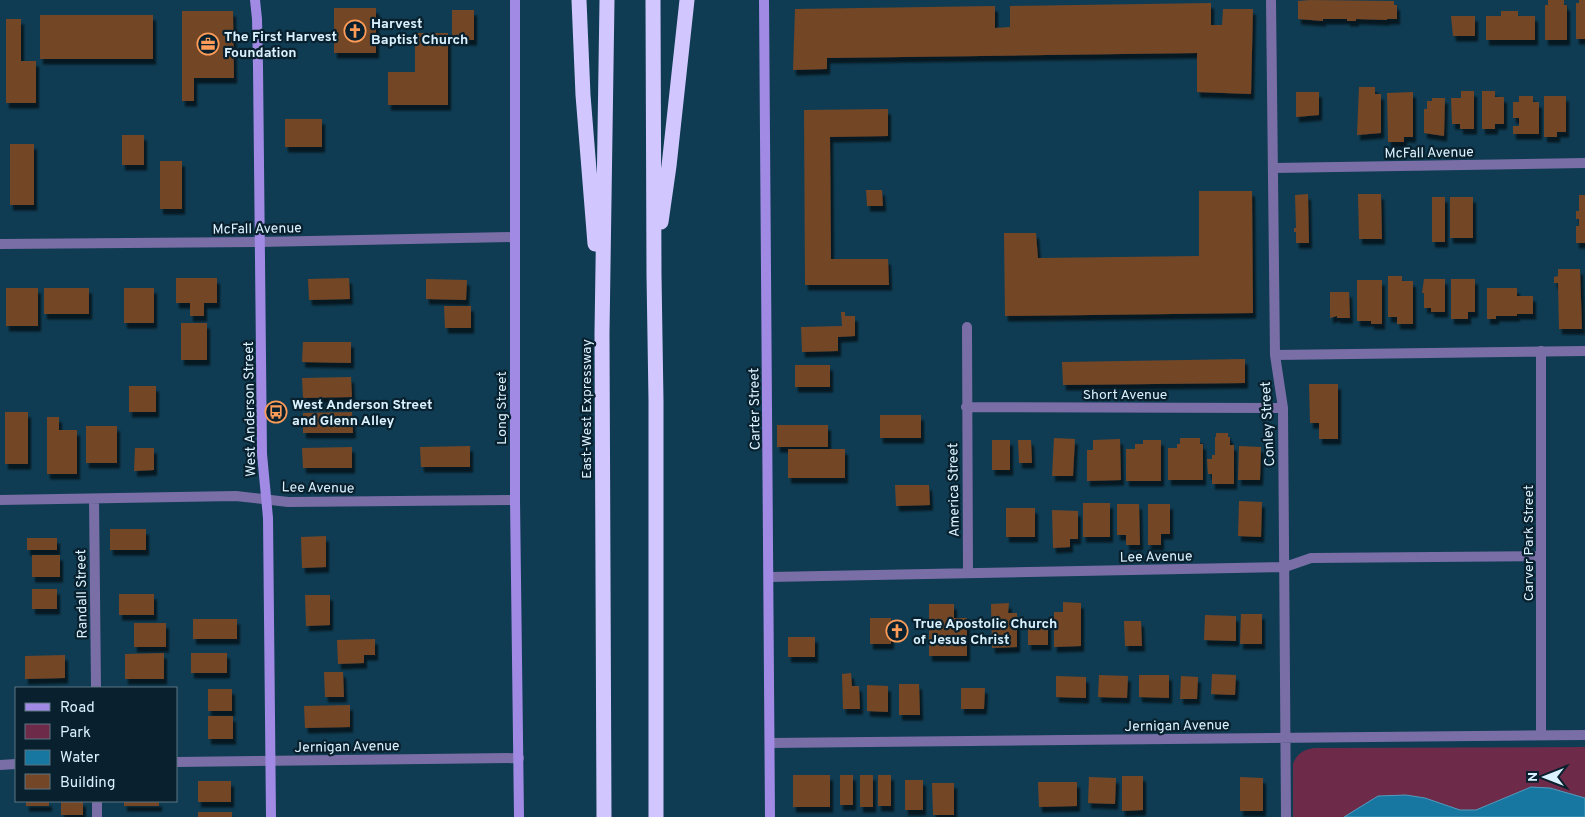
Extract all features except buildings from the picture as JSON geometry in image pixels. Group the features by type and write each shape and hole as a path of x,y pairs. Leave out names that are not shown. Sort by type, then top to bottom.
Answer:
{"highway":[{"path":"579,0 583,95 602,333"},
{"name":"East-West Expressway","path":"604,817 602,333 607,6"},
{"path":"654,6 656,817"},
{"path":"654,275 669,166 687,6"}],"street":[{"name":"West Anderson Street","path":"255,0 257,28 262,454 266,500 271,817"},
{"name":"Long Street","path":"515,0 515,500 519,817"},
{"name":"Carter Street","path":"764,0 770,577 770,817"},
{"name":"Conley Street","path":"1271,0 1275,355 1283,408 1286,817"},
{"name":"McFall Avenue","path":"1274,168 1585,163"},
{"name":"McFall Avenue","path":"0,244 259,242 515,237"},
{"name":"America Street","path":"967,326 968,573"},
{"name":"Carver Park Street","path":"1541,351 1541,735"},
{"path":"1275,355 1585,351"},
{"name":"Short Avenue","path":"966,407 1283,408"},
{"name":"Lee Avenue","path":"0,500 245,496 288,502 515,500"},
{"name":"Randall Street","path":"94,499 96,687"},
{"name":"Lee Avenue","path":"770,577 1285,567 1311,558 1541,556"},
{"name":"Jernigan Avenue","path":"770,743 1585,735"},
{"name":"Jernigan Avenue","path":"178,762 519,758"},
{"path":"0,764 15,764"},
{"path":"97,802 97,817"}],"green space":[{"path":"1585,747 1585,817 1293,817 1293,764 1304,751 1314,748"}],"water":[{"path":"1531,787 1550,788 1585,798 1585,817 1344,817 1378,796 1406,795 1425,798 1460,810 1476,810"}],"place":[{"name":"Harvest Baptist Church","path":"355,31"},
{"name":"The First Harvest Foundation","path":"208,44"},
{"name":"West Anderson Street and Glenn Alley","path":"276,412"},
{"name":"True Apostolic Church of Jesus Christ","path":"897,631"}]}
